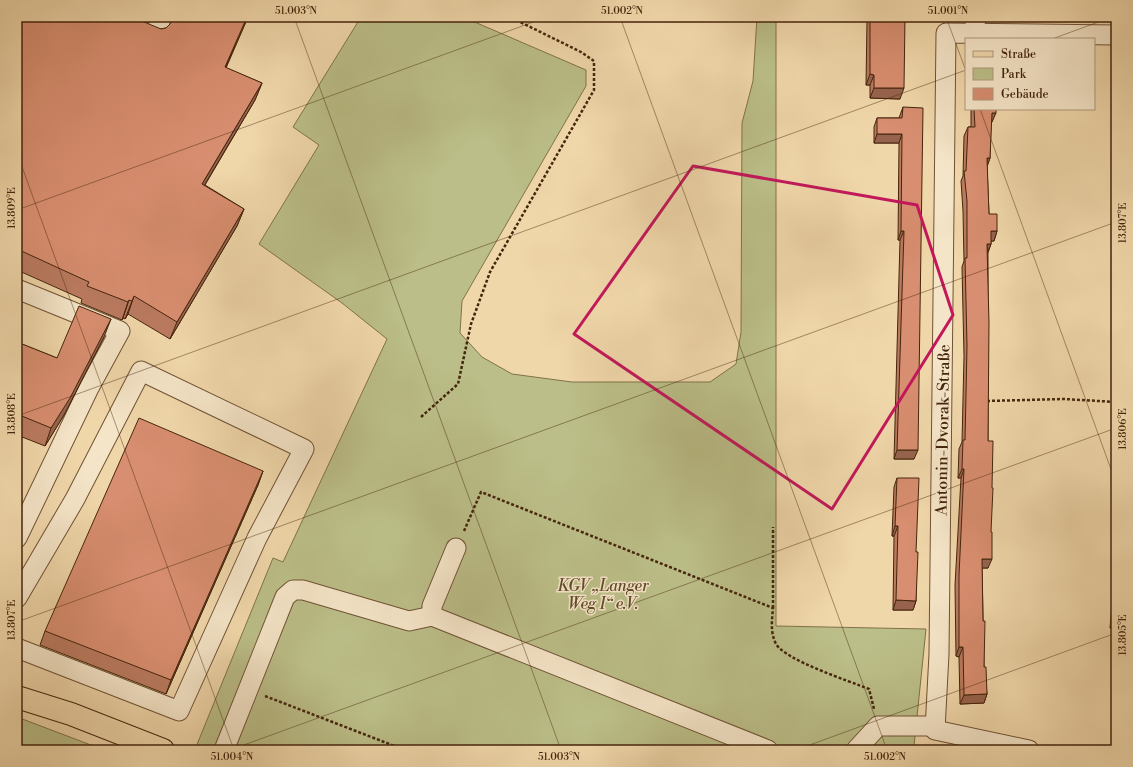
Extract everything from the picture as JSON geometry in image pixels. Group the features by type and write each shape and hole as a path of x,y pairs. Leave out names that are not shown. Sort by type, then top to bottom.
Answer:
{"main road":[{"path":"17,697 71,714 163,750"}],"street":[{"path":"113,17 154,36 162,17"},
{"path":"975,26 1116,35"},
{"name":"Antonin-Dvorak-Straße","path":"935,726 939,654 946,33 975,26"},
{"path":"17,288 120,331 89,388 17,538"},
{"path":"17,598 75,498 141,371 304,449 257,538 179,711 17,648"},
{"path":"432,616 432,606 456,548"},
{"path":"224,750 284,597 293,590 303,590 409,621 432,616 768,750"},
{"path":"856,750 878,726 935,726 935,730 1029,750"}],"path":[{"path":"421,417 458,384 471,324 490,272 594,90 594,61 582,52 510,17"},
{"path":"980,401 1064,399 1116,402"},
{"path":"456,548 481,492 772,608"},
{"path":"773,527 771,628 776,645 791,657 869,689 878,726"},
{"path":"248,689 404,750"}],"highlighted area":[{"path":"693,166 917,205 953,315 832,509 574,334"}],"green space":[{"name":"KGV „Langer Weg I“ e.V.","path":"361,17 463,17 586,70 586,86 462,301 460,333 482,357 512,374 572,382 710,382 736,364 741,332 742,123 753,81 757,17 776,17 776,626 926,629 914,746 922,747 921,750 206,750 196,747 273,558 283,562 387,339 342,303 259,244 319,145 293,127"},
{"path":"17,717 104,750 17,750"}],"building":[{"path":"17,17 132,17 161,29 166,28 170,24 173,17 247,17 225,67 262,83 202,184 244,209 177,322 134,296 132,301 129,300 128,302 87,286 89,282 17,249"},
{"path":"870,17 905,17 904,88 874,88 874,75 870,74"},
{"path":"903,107 923,108 918,450 897,450 904,231 901,231 902,134 877,134 877,118 902,118"},
{"path":"974,110 996,110 996,113 992,113 990,158 987,158 989,214 997,214 997,231 991,231 991,244 987,244 989,323 988,441 993,441 993,488 991,532 992,559 982,559 983,621 985,621 984,667 986,667 987,694 964,695 963,647 959,647 959,575 964,469 962,469 963,440 965,440 967,346 965,258 967,258 967,201 964,171 966,171 968,127 975,127"},
{"path":"79,306 111,319 70,398 51,428 17,414 17,342 57,358"},
{"path":"139,418 263,471 171,680 45,631"},
{"path":"17,450 21,452 17,463"},
{"path":"897,478 919,478 916,601 896,600 898,526 895,526"},
{"path":"1116,589 1116,619 1113,619"}]}
